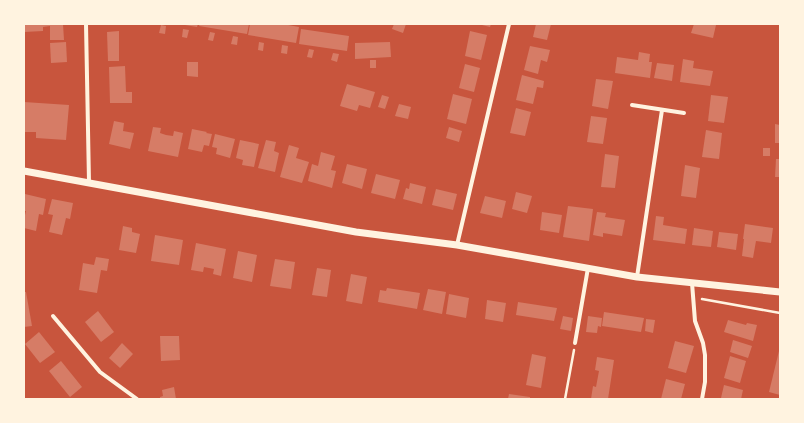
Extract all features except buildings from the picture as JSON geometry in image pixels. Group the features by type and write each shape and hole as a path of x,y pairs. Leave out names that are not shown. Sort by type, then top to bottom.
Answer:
{"street":[{"path":"86,24 89,182"},
{"path":"457,245 509,24"},
{"path":"632,105 684,113"},
{"path":"637,276 662,110"},
{"path":"24,171 356,232 457,245 637,276 780,292"},
{"path":"575,344 588,268"},
{"path":"692,283 695,320 703,343 705,355 705,382 702,399"},
{"path":"53,316 100,372 137,399"}],"path":[{"path":"693,298 780,312"},
{"path":"565,399 575,344"}]}
